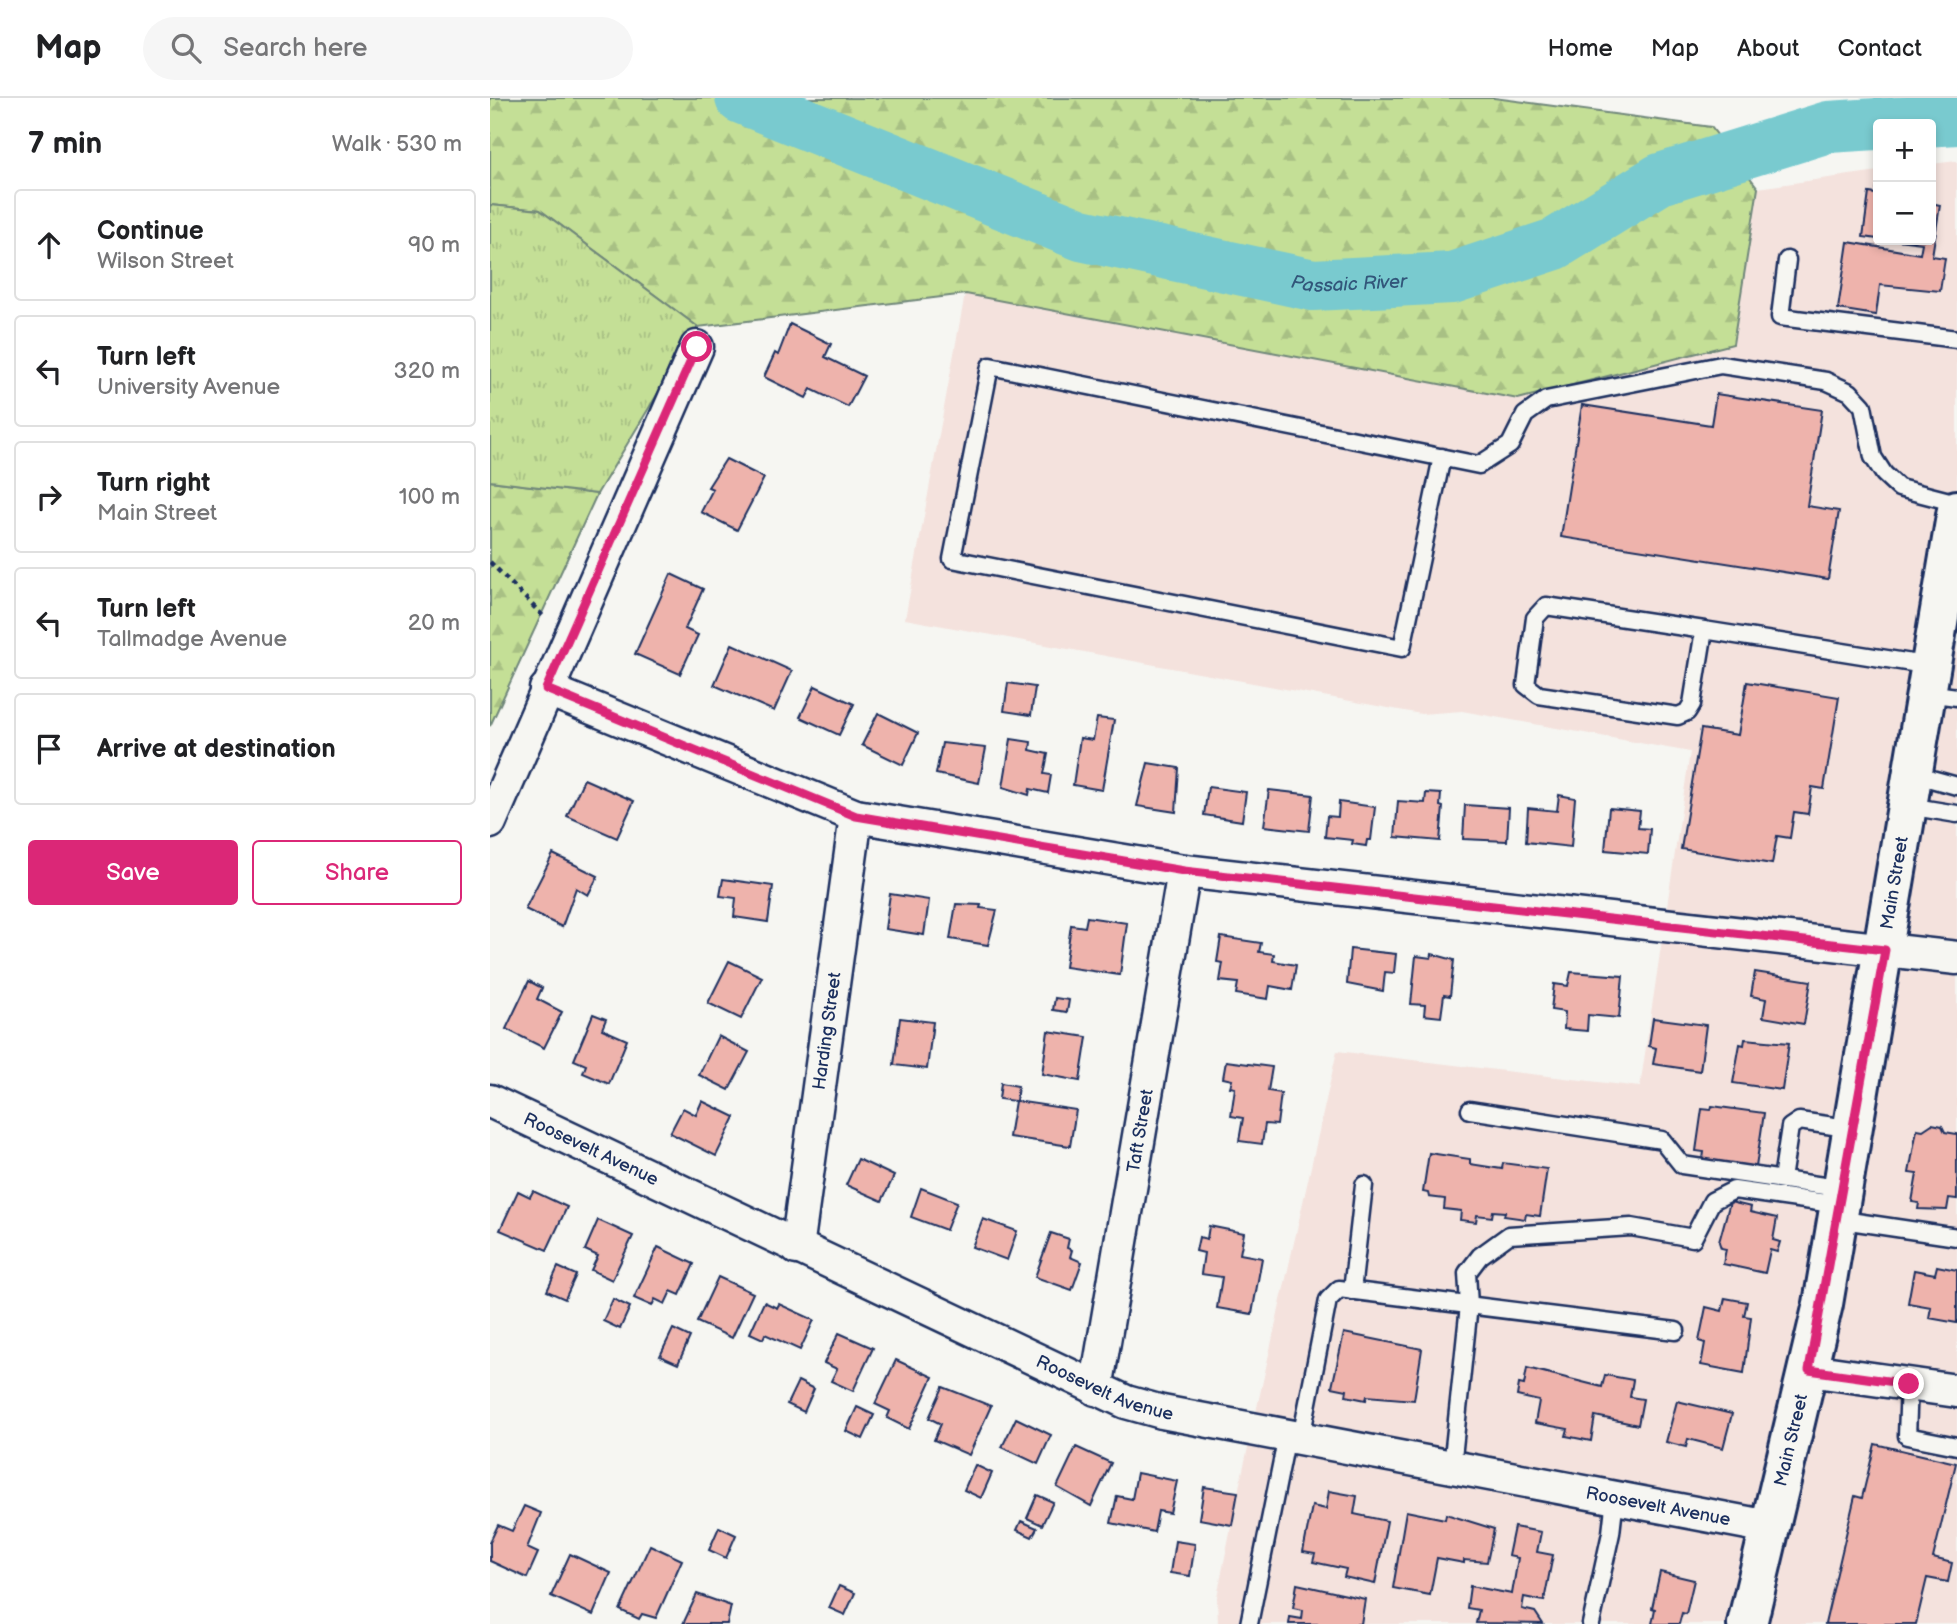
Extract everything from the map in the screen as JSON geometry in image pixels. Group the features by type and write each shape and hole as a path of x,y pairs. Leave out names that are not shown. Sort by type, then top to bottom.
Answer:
{"main road":[{"name":"Main Street","path":"1747,1624 1809,1370 1854,1129 1910,790 1938,685 1949,611 1957,510"}],"street":[{"path":"490,822 697,347"},
{"path":"546,689 856,816 1184,871 1957,958"},
{"name":"Harding Street","path":"797,1248 856,816"},
{"name":"Taft Street","path":"1096,1389 1184,871"},
{"name":"Roosevelt Avenue","path":"490,1101 1096,1389 1162,1412 1769,1527"},
{"path":"1809,1370 1957,1391"}],"lane":[{"path":"1787,260 1780,317 1957,339"},
{"path":"1441,457 1402,648 952,559 990,366 1479,464 1510,445 1525,415 1546,400 1721,365 1840,386 1863,406 1873,457 1884,474 1899,488 1957,503"},
{"path":"1704,630 1692,704 1687,712 1678,716 1539,695 1526,685 1535,618 1546,606 1704,630 1938,685"},
{"path":"1910,790 1957,786"},
{"path":"1910,790 1957,814"},
{"path":"1470,1110 1662,1140 1682,1165 1782,1179 1840,1204 1957,1237"},
{"path":"1782,1179 1790,1127 1799,1121 1854,1129"},
{"path":"1352,1291 1364,1185"},
{"path":"1452,1467 1469,1306 1467,1273 1480,1256 1509,1235 1631,1227 1693,1238 1712,1201 1734,1190 1840,1204"},
{"path":"1249,1624 1328,1300 1339,1289 1676,1331"},
{"path":"1909,1384 1907,1436 1957,1446"},
{"path":"1591,1624 1611,1533 1615,1498"}],"path":[{"path":"490,562 547,620 572,631"}],"shaded area":[{"path":"1957,161 1957,1624 1218,1624 1217,1597 1238,1492 1337,1051 1640,1087 1690,752 1462,711 1421,714 905,619 965,294 1518,399 1733,344 1758,188 1873,172 1873,245 1936,245 1936,163"}],"green space":[{"path":"490,98 1494,98 1711,127 1758,188 1733,344 1518,399 966,294 698,327 540,210 490,205"},
{"path":"490,205 540,210 698,327 597,494 490,481"},
{"path":"490,481 597,494 490,726"}],"building":[{"path":"1869,193 1873,194 1873,238 1863,237"},
{"path":"1936,204 1940,205 1936,230"},
{"path":"1848,242 1920,254 1922,245 1934,245 1932,256 1945,258 1940,291 1880,285 1876,315 1838,309"},
{"path":"790,324 831,344 825,357 864,376 848,407 811,389 806,398 764,377 775,353 778,355"},
{"path":"1716,394 1822,410 1807,506 1839,511 1828,579 1561,537 1582,405 1711,425"},
{"path":"726,459 764,478 737,530 701,512 713,489 708,487"},
{"path":"671,574 703,589 685,629 698,635 680,674 635,654"},
{"path":"732,644 792,671 774,711 714,685"},
{"path":"1747,682 1839,697 1824,789 1812,787 1808,814 1794,812 1790,838 1777,836 1772,864 1681,849 1701,729 1738,735"},
{"path":"1008,683 1035,687 1031,715 1004,711"},
{"path":"815,686 854,704 839,735 800,717"},
{"path":"878,713 918,733 903,765 862,745"},
{"path":"1097,718 1114,720 1102,790 1073,785 1080,738 1093,740"},
{"path":"1011,739 1031,742 1030,750 1048,754 1044,774 1051,775 1048,793 1030,789 1029,795 1003,787"},
{"path":"942,743 986,748 979,783 936,774"},
{"path":"1148,763 1179,768 1176,812 1137,806"},
{"path":"584,779 634,801 617,838 567,816"},
{"path":"1208,787 1246,792 1242,821 1204,815"},
{"path":"1269,790 1313,795 1309,831 1264,826"},
{"path":"1426,793 1441,794 1440,806 1443,807 1440,841 1395,837 1398,801 1425,803"},
{"path":"1559,795 1575,798 1571,847 1526,842 1528,808 1557,811"},
{"path":"1339,802 1375,807 1371,840 1367,840 1366,846 1352,844 1353,840 1325,837 1327,816 1338,817"},
{"path":"1465,805 1509,808 1507,841 1463,839"},
{"path":"1609,808 1640,811 1638,828 1650,829 1648,854 1605,850"},
{"path":"553,854 598,876 588,895 576,888 562,927 525,909"},
{"path":"723,879 773,886 768,922 734,917 736,898 720,896"},
{"path":"890,894 929,900 924,935 885,929"},
{"path":"956,904 981,905 980,908 997,910 988,945 950,939"},
{"path":"1087,917 1127,923 1120,975 1065,967 1071,925 1085,927"},
{"path":"1221,937 1261,943 1259,952 1274,954 1273,961 1296,965 1292,990 1270,986 1268,999 1236,994 1238,983 1220,981 1223,963 1217,962"},
{"path":"1350,949 1396,954 1394,973 1385,972 1383,991 1347,984"},
{"path":"1432,954 1454,960 1450,996 1444,995 1441,1017 1424,1015 1425,1005 1411,1004 1416,956 1431,958"},
{"path":"729,961 762,977 741,1019 708,1003"},
{"path":"1571,972 1623,976 1619,1018 1588,1015 1587,1031 1564,1029 1565,1012 1551,1010 1554,984 1568,986"},
{"path":"1755,972 1811,981 1804,1024 1763,1017 1766,999 1751,996"},
{"path":"529,981 542,988 537,999 562,1012 544,1048 506,1029"},
{"path":"1055,998 1069,1000 1067,1012 1053,1010"},
{"path":"593,1014 606,1019 602,1029 627,1040 609,1084 583,1073 586,1065 574,1060"},
{"path":"900,1018 933,1022 927,1069 894,1065"},
{"path":"1653,1018 1706,1025 1700,1071 1653,1064 1656,1048 1649,1046"},
{"path":"1048,1031 1087,1037 1080,1081 1042,1074"},
{"path":"718,1036 749,1052 729,1090 699,1075"},
{"path":"1745,1039 1789,1043 1782,1090 1733,1083 1740,1044 1744,1045"},
{"path":"1226,1061 1272,1067 1268,1091 1281,1093 1277,1125 1265,1124 1262,1144 1239,1141 1243,1118 1231,1116 1235,1088 1230,1087 1232,1080 1223,1078"},
{"path":"1001,1083 1018,1086 1016,1101 1076,1110 1070,1146 1009,1137 1015,1101 999,1099"},
{"path":"702,1101 735,1117 716,1156 670,1133 683,1108 696,1115"},
{"path":"1712,1106 1764,1113 1756,1167 1703,1159 1704,1152 1696,1151 1702,1109 1711,1110"},
{"path":"1932,1124 1942,1126 1945,1132 1957,1134 1957,1199 1949,1198 1947,1210 1918,1209 1919,1203 1912,1202 1917,1174 1909,1173 1917,1129 1923,1130"},
{"path":"1429,1153 1470,1159 1470,1164 1502,1169 1503,1163 1547,1169 1540,1216 1526,1214 1525,1219 1504,1216 1505,1212 1493,1211 1492,1217 1477,1215 1476,1222 1460,1220 1461,1211 1444,1209 1445,1199 1429,1197 1428,1193 1423,1192"},
{"path":"858,1159 894,1176 882,1201 846,1185"},
{"path":"921,1188 957,1202 946,1230 911,1217"},
{"path":"518,1191 530,1197 533,1191 567,1207 547,1250 500,1230"},
{"path":"1730,1202 1751,1207 1750,1212 1777,1218 1773,1240 1780,1242 1777,1252 1770,1250 1765,1273 1723,1264 1726,1249 1721,1248 1719,1242"},
{"path":"983,1219 1017,1231 1007,1260 972,1247"},
{"path":"598,1220 633,1236 612,1280 591,1270 598,1256 585,1250"},
{"path":"1209,1226 1244,1233 1240,1254 1262,1258 1252,1314 1217,1308 1222,1277 1201,1274 1204,1253 1196,1251 1199,1237 1207,1239"},
{"path":"1051,1233 1069,1239 1067,1248 1072,1250 1070,1257 1082,1262 1072,1290 1035,1277"},
{"path":"658,1247 694,1264 680,1295 671,1291 665,1304 655,1299 652,1306 634,1298"},
{"path":"1937,1266 1957,1270 1957,1323 1929,1318 1931,1307 1908,1303 1914,1270 1935,1274"},
{"path":"558,1267 576,1275 565,1299 547,1291"},
{"path":"718,1277 753,1293 732,1338 697,1322"},
{"path":"1725,1298 1747,1302 1744,1316 1751,1317 1744,1373 1701,1365 1705,1343 1699,1341 1706,1307 1722,1311"},
{"path":"613,1299 630,1307 620,1329 603,1321"},
{"path":"764,1302 777,1308 779,1304 814,1320 800,1350 765,1334 763,1339 750,1333"},
{"path":"673,1329 690,1337 678,1364 660,1356"},
{"path":"839,1333 873,1348 853,1391 831,1381 837,1369 824,1363"},
{"path":"1344,1333 1422,1349 1414,1400 1367,1396 1366,1400 1346,1396 1347,1390 1332,1387"},
{"path":"896,1360 933,1377 909,1429 887,1418 890,1411 875,1404"},
{"path":"1527,1368 1602,1387 1605,1375 1633,1380 1630,1397 1643,1399 1638,1425 1595,1416 1591,1441 1566,1436 1568,1429 1535,1423 1539,1401 1517,1396 1519,1384 1524,1385"},
{"path":"798,1381 814,1389 804,1412 787,1404"},
{"path":"943,1387 991,1406 969,1455 934,1440 941,1424 929,1418"},
{"path":"1677,1401 1732,1414 1723,1448 1688,1439 1686,1447 1666,1442"},
{"path":"857,1407 874,1415 863,1439 846,1431"},
{"path":"1016,1418 1051,1435 1038,1464 1002,1447"},
{"path":"1875,1444 1956,1463 1933,1558 1952,1563 1948,1582 1927,1578 1916,1624 1825,1624 1855,1496 1862,1498"},
{"path":"1076,1447 1111,1463 1091,1506 1057,1487"},
{"path":"975,1465 992,1473 981,1498 964,1490"},
{"path":"1137,1473 1177,1481 1170,1513 1158,1511 1154,1532 1111,1523 1117,1496 1132,1499"},
{"path":"1204,1487 1238,1492 1232,1525 1199,1519"},
{"path":"1329,1491 1357,1496 1354,1514 1387,1521 1375,1584 1344,1577 1346,1569 1313,1562 1315,1554 1303,1552 1312,1506 1326,1509"},
{"path":"1037,1495 1053,1502 1042,1525 1027,1518"},
{"path":"524,1506 541,1513 527,1548 538,1553 527,1578 490,1561 490,1542 498,1525 512,1531"},
{"path":"1406,1511 1445,1519 1446,1514 1494,1529 1487,1562 1464,1560 1464,1563 1437,1558 1430,1595 1393,1588"},
{"path":"1021,1521 1037,1528 1032,1537 1017,1530"},
{"path":"719,1527 736,1535 726,1558 709,1550"},
{"path":"1514,1527 1541,1532 1537,1552 1553,1555 1544,1601 1524,1597 1522,1609 1535,1612 1543,1624 1476,1623 1479,1610 1467,1608 1470,1586 1512,1594 1518,1558 1508,1556"},
{"path":"1175,1541 1195,1544 1190,1576 1170,1573"},
{"path":"650,1545 682,1560 656,1618 642,1614 639,1619 620,1610"},
{"path":"570,1554 611,1573 593,1615 551,1596"},
{"path":"1660,1572 1694,1580 1686,1614 1682,1613 1679,1624 1652,1624 1655,1609 1652,1608"},
{"path":"1297,1584 1365,1599 1361,1624 1289,1624 1290,1617 1302,1619 1303,1610 1293,1608"},
{"path":"839,1586 855,1593 845,1615 829,1608"},
{"path":"697,1594 731,1606 727,1624 683,1624"}],"waterway":[{"name":"Passaic River","path":"741,98 1081,235 1313,285 1452,278 1555,244 1660,179 1828,127 1957,119"}],"route":[{"path":"697,347 546,689 856,816 1184,871 1885,950 1844,1189 1836,1219 1823,1304 1809,1370 1909,1384"}]}
